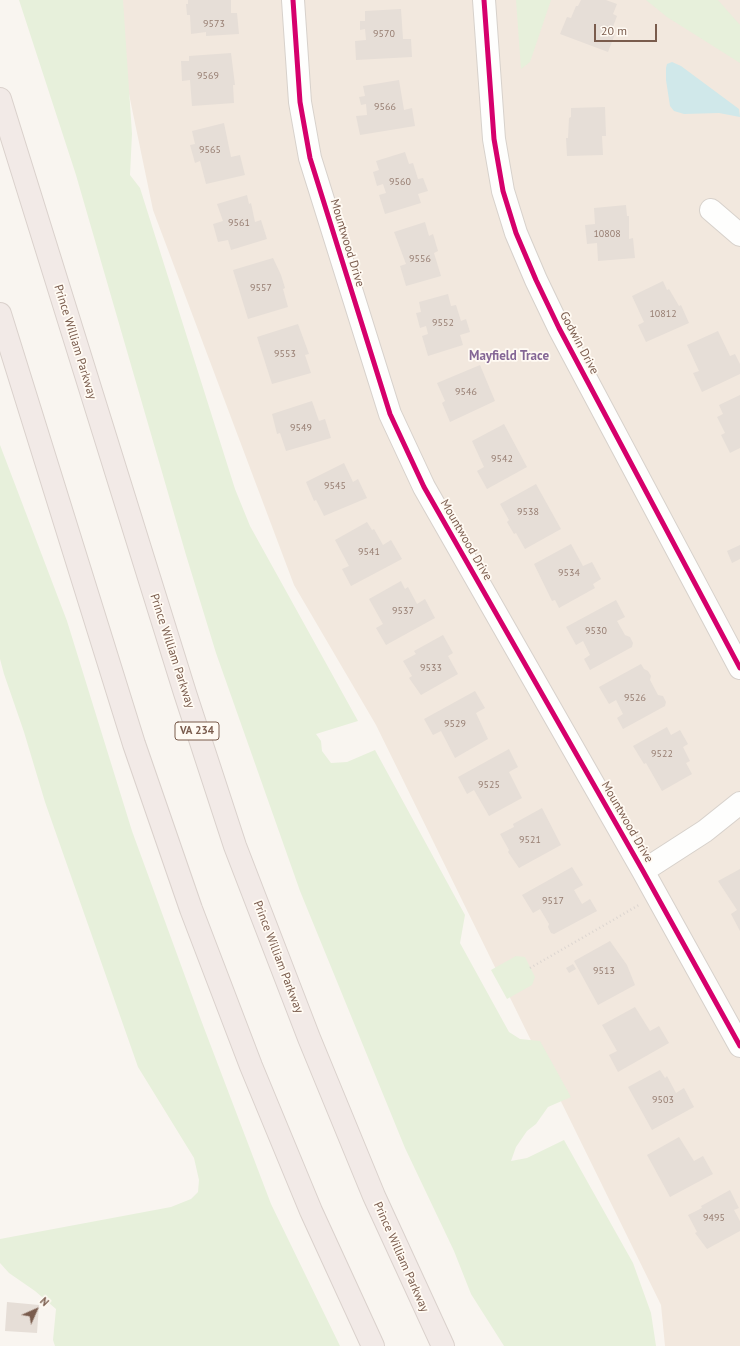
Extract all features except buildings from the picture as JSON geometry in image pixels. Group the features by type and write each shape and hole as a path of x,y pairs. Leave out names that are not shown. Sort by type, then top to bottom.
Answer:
{"highway":[{"name":"Prince William Parkway","path":"0,99 175,663 235,846 309,1038 371,1189 443,1346"},
{"path":"0,314 134,744 191,909 251,1066 311,1211 373,1346"}],"street":[{"name":"Mountwood Drive","path":"293,0 300,102 310,158 390,414 424,487 643,871 740,1046"},
{"name":"Godwin Drive","path":"484,0 494,139 503,191 516,233 559,328 740,668"},
{"path":"712,210 740,235"},
{"path":"643,871 705,831 740,803"}],"path":[{"path":"530,968 656,894"}],"shaded area":[{"path":"113,0 740,0 740,1346 665,1346 661,1305 376,725 294,585 153,210 113,17"}],"green space":[{"path":"19,0 123,0 132,134 130,175 140,188 235,489 250,526 358,721 316,734 321,741 322,751 331,763 347,762 375,750 465,915 460,943 509,1032 520,1039 540,1041 571,1097 548,1107 536,1124 527,1131 516,1147 511,1161 527,1158 564,1140 633,1263 651,1313 656,1346 504,1346 471,1294 454,1251 405,1148 300,891 216,653 186,555 76,175"},
{"path":"516,0 551,0 530,62 521,69"},
{"path":"646,0 718,0 740,25 740,63 667,17"},
{"path":"0,445 67,621 132,831 201,1020 271,1204 340,1346 55,1346 53,1340 56,1309 35,1291 9,1273 0,1263 0,1239 171,1207 191,1199 198,1192 199,1180 194,1158 138,1067 45,802 24,732 4,674 0,659"},
{"path":"516,956 525,957 535,977 532,985 507,999 491,970"}],"water":[{"path":"672,62 681,66 739,109 740,117 719,113 684,114 674,111 670,106 666,80 667,64"}],"cycle path":[{"path":"293,0 300,102 310,158 390,414 424,487 643,871 740,1046"},
{"path":"484,0 494,139 503,191 516,233 559,328 740,668"}],"district":[{"name":"Mayfield Trace","path":"509,356"}]}
